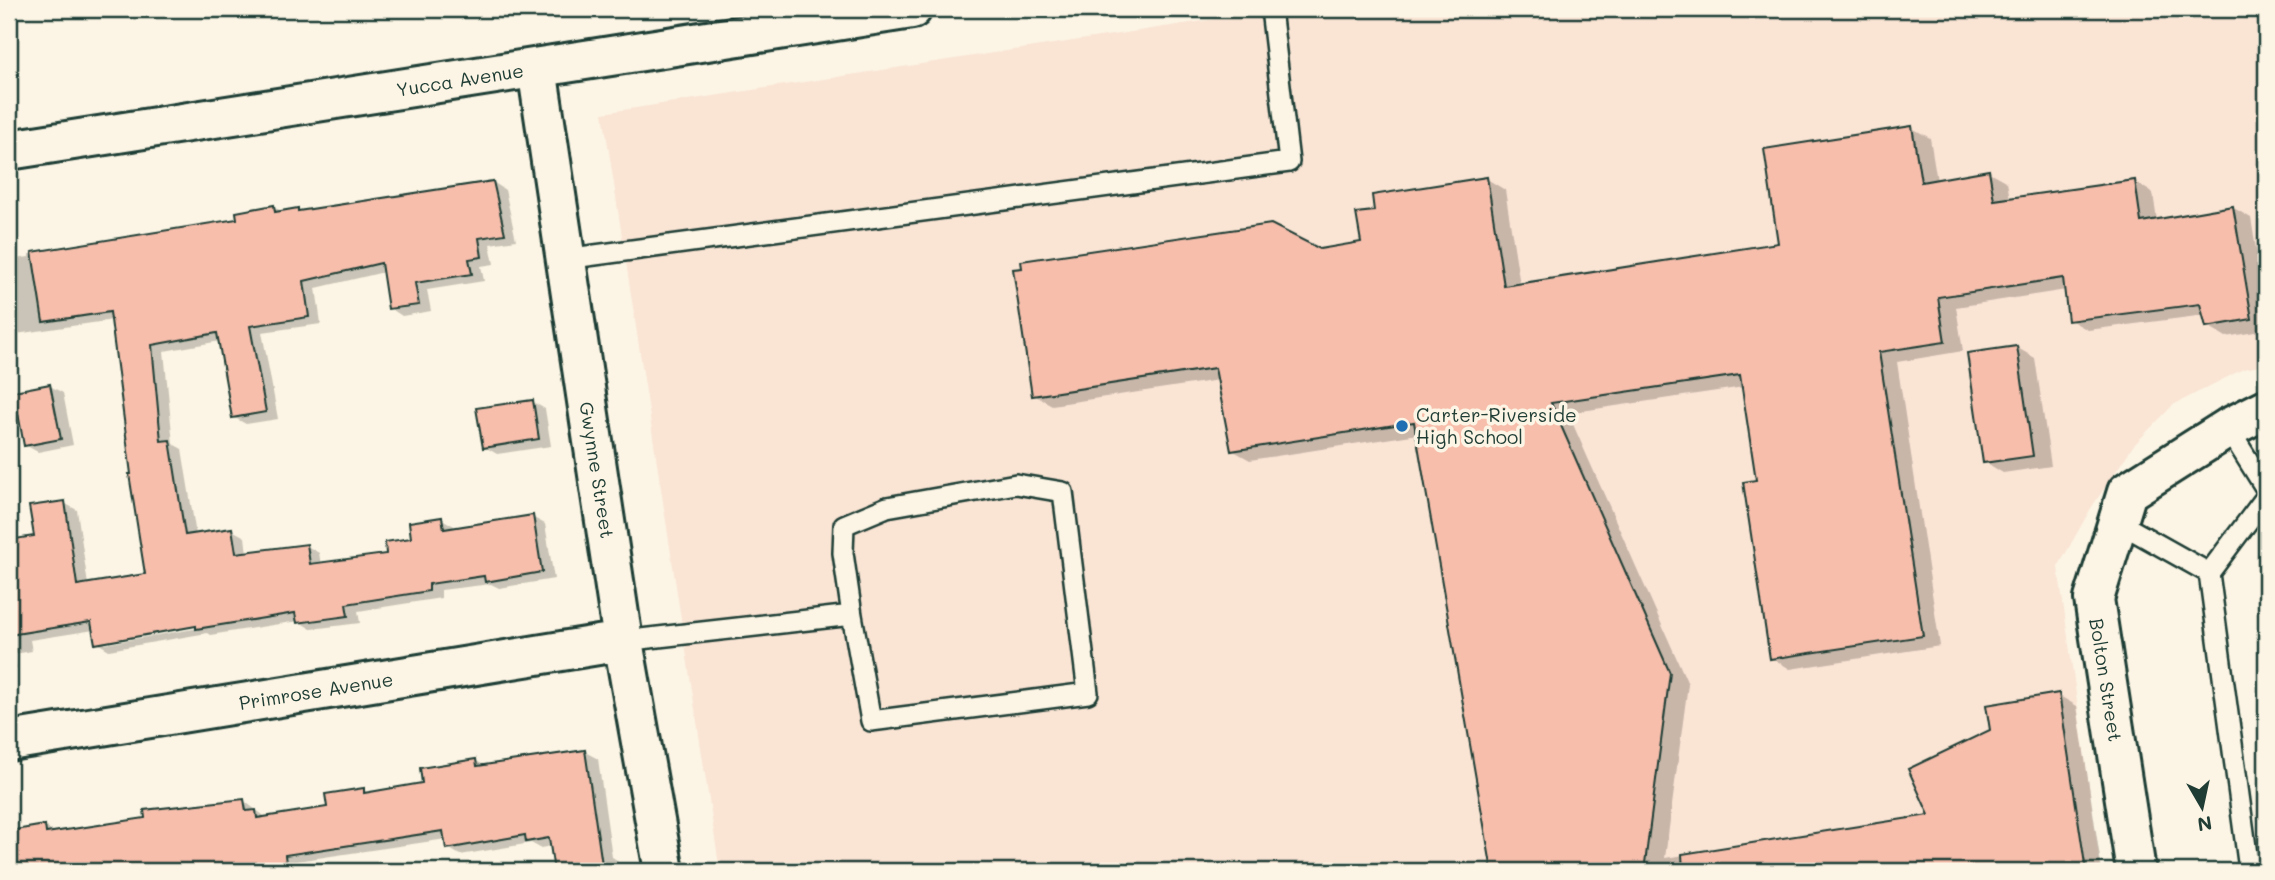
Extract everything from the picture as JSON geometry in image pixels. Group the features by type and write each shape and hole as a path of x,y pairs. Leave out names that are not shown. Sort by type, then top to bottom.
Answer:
{"street":[{"name":"Yucca Avenue","path":"9,150 912,9"},
{"name":"Gwynne Street","path":"537,68 623,641 664,871"},
{"path":"2122,507 2228,428 2266,409"},
{"name":"Bolton Street","path":"2122,507 2094,599 2136,871"},
{"name":"Primrose Avenue","path":"9,741 623,641"}],"lane":[{"path":"565,259 1290,162 1271,9"},
{"path":"2228,428 2266,489"},
{"path":"1016,484 1063,492 1088,693 871,721 852,615 844,553 844,525 887,507 1016,484"},
{"path":"2266,497 2209,573 2248,862 2266,866"},
{"path":"2122,507 2209,573"},
{"path":"623,641 852,615"}],"shaded area":[{"name":"Carter-Riverside High School","path":"1281,9 2266,9 2266,365 2243,369 2173,405 2133,446 2091,508 2058,567 2101,871 720,871 603,113"}],"building":[{"path":"1912,126 1921,182 1989,170 1994,200 2135,180 2141,222 2233,206 2252,319 2206,327 2200,304 2068,321 2063,278 1938,297 1945,342 1879,352 1923,636 1770,659 1743,482 1756,480 1740,375 1551,403 1670,673 1644,871 1492,871 1414,422 1231,451 1215,368 1032,396 1013,269 1022,268 1021,261 1271,224 1320,249 1361,242 1356,213 1374,211 1372,195 1487,177 1504,286 1778,243 1764,149"},
{"path":"493,181 505,234 479,238 482,257 469,259 472,274 415,283 419,305 388,309 381,263 304,281 309,317 250,326 266,412 232,418 217,333 152,345 161,441 170,440 185,535 232,528 236,553 307,544 310,564 386,554 385,542 411,538 409,522 442,517 444,529 533,515 542,572 485,582 484,576 429,584 429,591 346,604 348,616 297,623 295,613 196,629 196,626 95,644 91,622 9,635 9,540 34,536 29,506 65,501 77,585 145,574 129,474 110,312 43,322 32,252 237,219 236,212 274,205 275,212 298,208 298,211"},
{"path":"2017,346 2033,456 1983,463 1967,353"},
{"path":"50,384 61,439 24,446 14,391"},
{"path":"533,400 539,439 483,448 476,408"},
{"path":"2059,693 2086,871 1683,871 1682,854 1929,815 1908,769 1990,730 1986,705"},
{"path":"585,750 603,871 554,871 549,838 526,842 525,835 446,849 443,831 285,855 287,871 9,871 9,831 45,825 46,833 145,818 144,810 244,799 246,811 256,810 257,818 327,807 325,794 364,788 364,793 422,783 420,768 476,759 477,766"}],"place":[{"name":"Carter-Riverside High School","path":"1402,426"}]}
